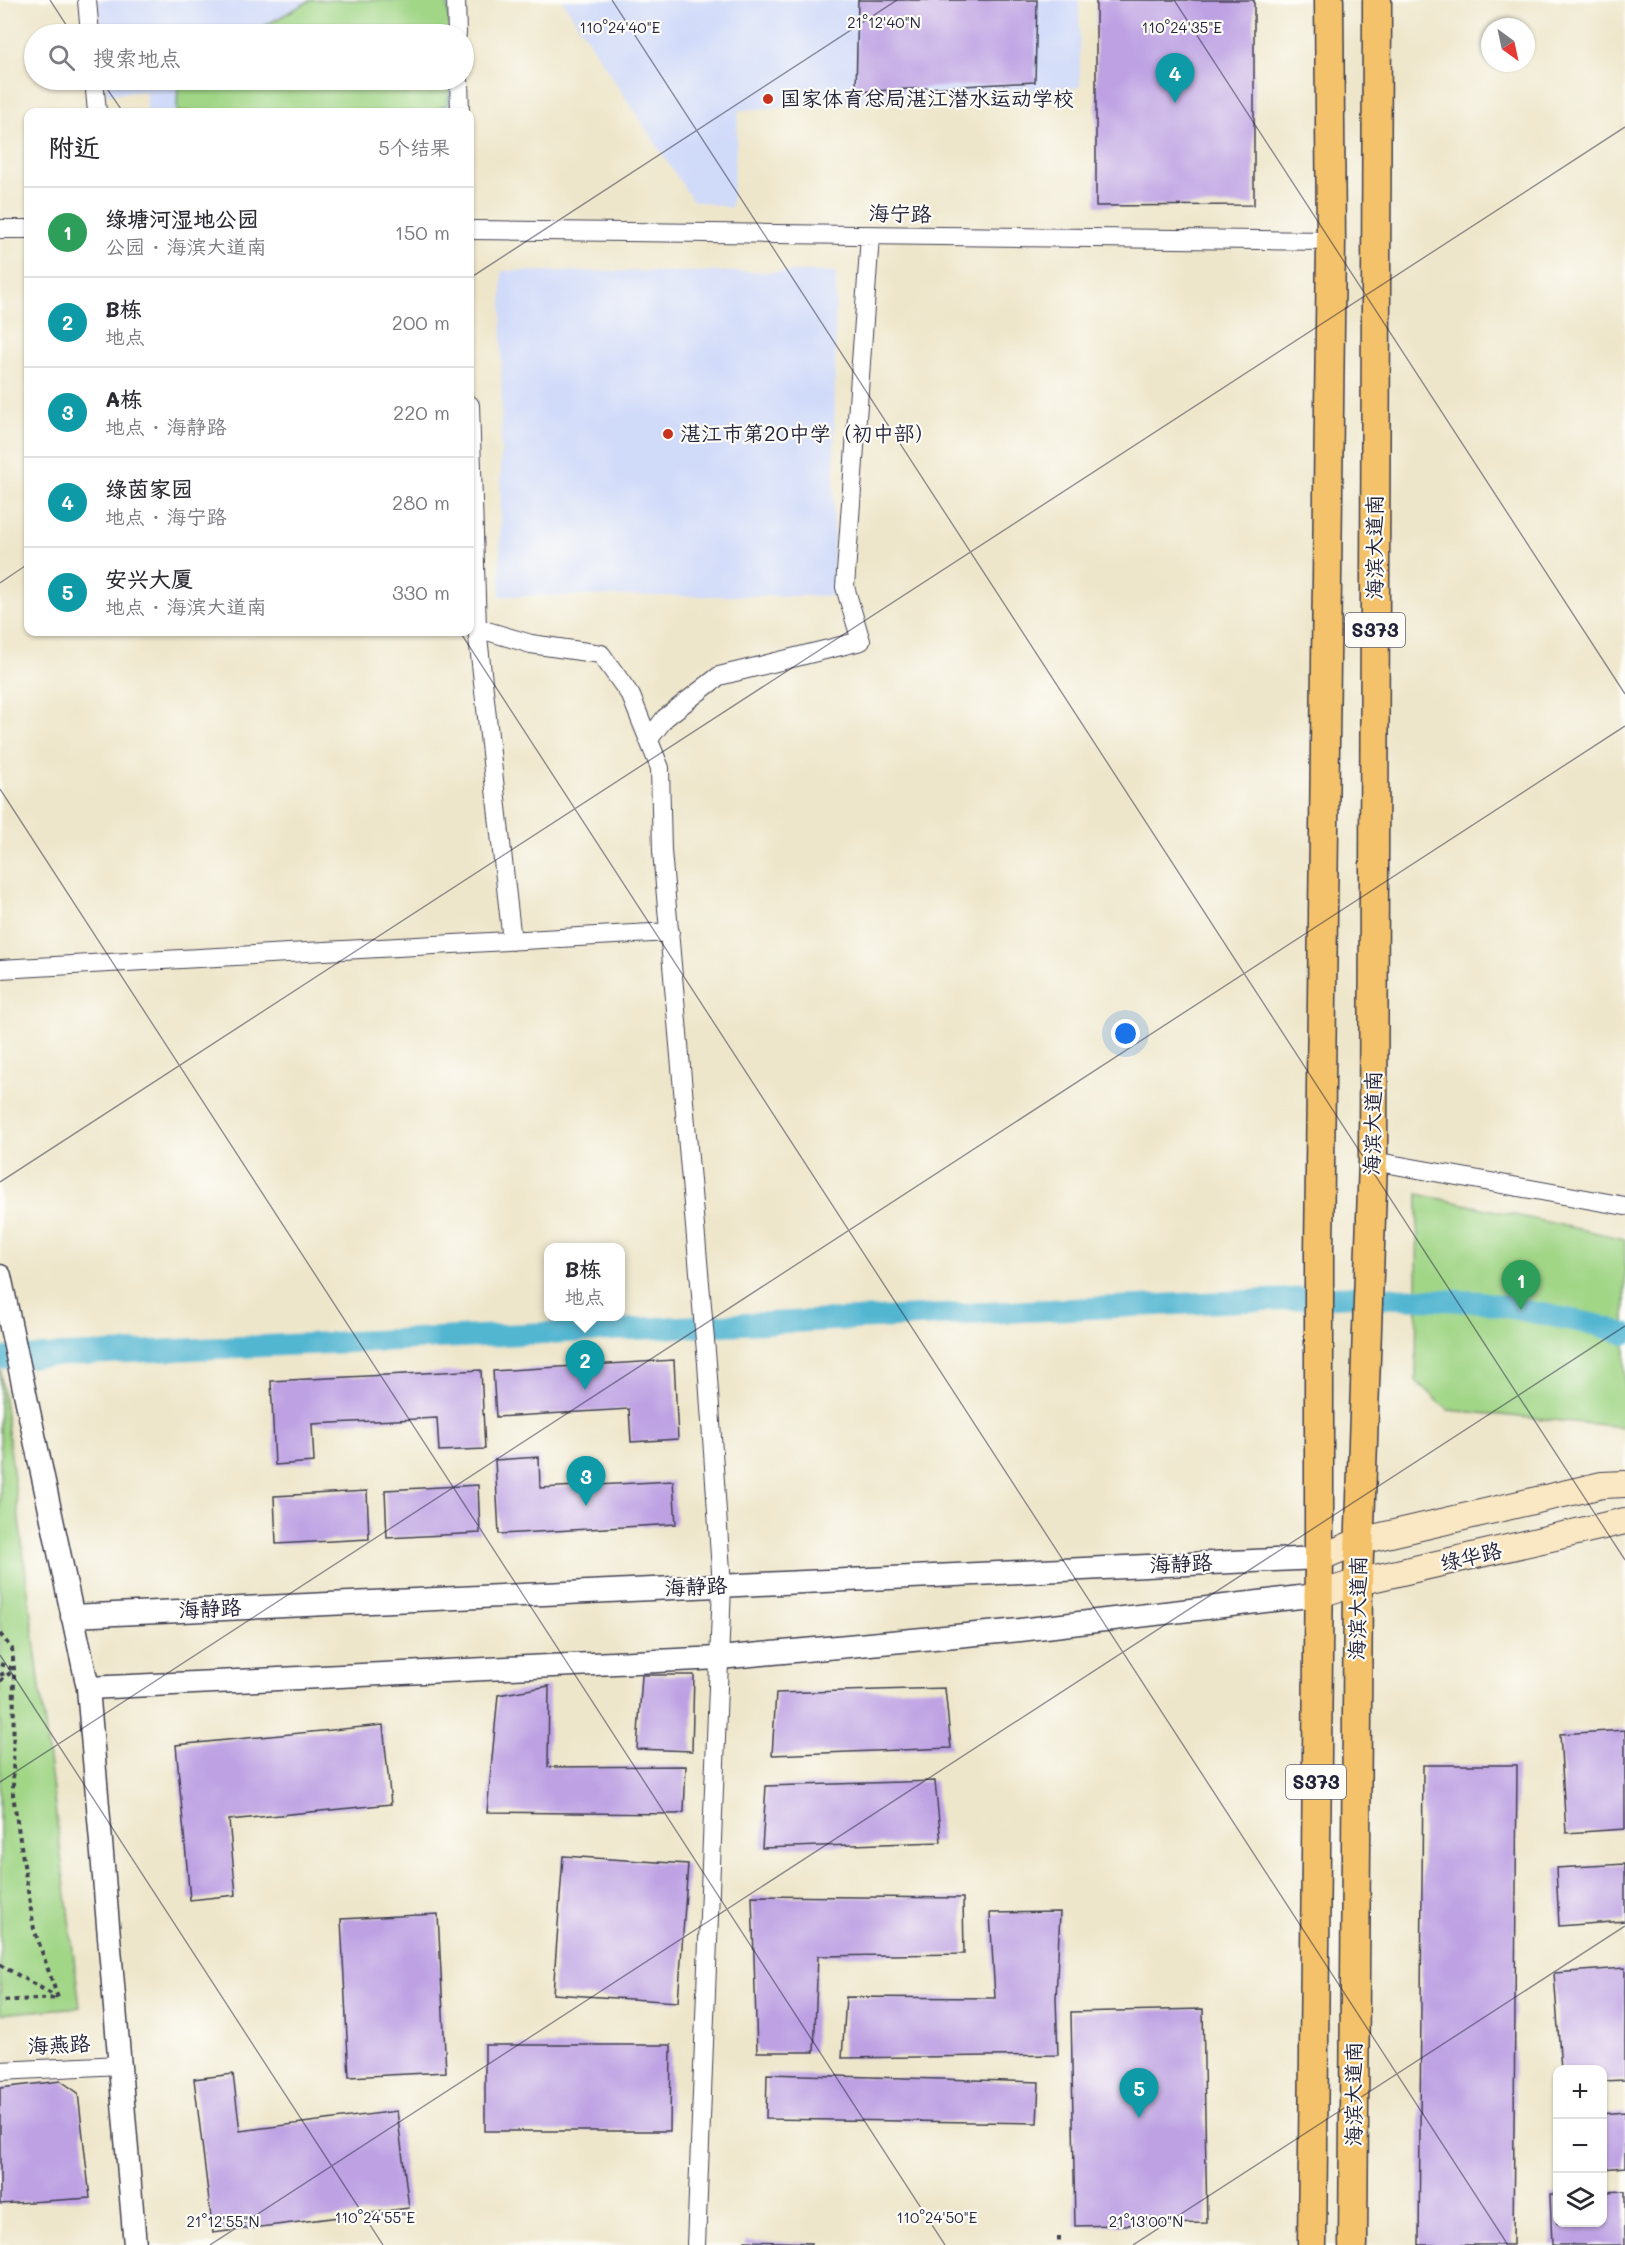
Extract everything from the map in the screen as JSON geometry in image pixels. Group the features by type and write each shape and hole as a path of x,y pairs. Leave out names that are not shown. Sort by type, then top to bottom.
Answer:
{"main road":[{"name":"海滨大道南","path":"1312,2245 1319,1558 1319,1251 1331,241 1329,0"},
{"name":"海滨大道南","path":"1353,2245 1358,1582 1373,1161 1377,0"},
{"name":"绿华路","path":"1319,1558 1360,1541 1602,1485 1625,1484"},
{"name":"绿华路","path":"1317,1595 1358,1582 1625,1521"}],"street":[{"path":"87,0 89,24"},
{"path":"456,0 457,24"},
{"path":"95,90 97,108"},
{"path":"459,90 460,108"},
{"path":"0,229 24,229"},
{"name":"海宁路","path":"474,230 1331,241"},
{"path":"649,739 665,718 719,676 861,641 845,587 870,236"},
{"path":"474,532 477,628 512,941"},
{"path":"477,628 531,644 601,654 632,696 660,768 662,851 707,1363 722,1586 696,2245"},
{"path":"0,969 670,932"},
{"path":"1373,1161 1625,1206"},
{"path":"0,1276 88,1688 135,2245"},
{"name":"海静路","path":"72,1616 1319,1558"},
{"path":"88,1688 719,1658 1020,1630 1317,1595"},
{"name":"海燕路","path":"0,2071 120,2064"}],"path":[{"path":"0,1634 12,1649 15,1669 13,1795 34,1929 58,1998"},
{"path":"0,1664 15,1669"},
{"path":"0,1675 15,1669"},
{"path":"0,1681 15,1669"},
{"path":"0,1965 58,1998"},
{"path":"0,2001 58,1998"},
{"path":"1059,2236 1059,2245"}],"shaded area":[{"path":"98,0 450,0 451,24 100,24"},
{"name":"国家体育总局湛江潜水运动学校","path":"562,0 1079,0 1080,87 739,110 731,208 692,200"},
{"path":"107,90 454,90 455,108 147,108 146,91 107,94"},
{"name":"湛江市第20中学（初中部）","path":"502,271 836,272 833,596 500,596"}],"green space":[{"path":"311,0 447,0 449,24 268,24"},
{"path":"178,90 449,90 448,104 440,108 177,108"},
{"path":"1418,1194 1625,1239 1625,1427 1448,1410 1416,1381"},
{"path":"0,1367 80,2007 0,2014"}],"building":[{"path":"858,0 1037,0 1035,82 856,92"},
{"path":"1096,0 1254,0 1254,205 1096,206"},
{"path":"674,1360 678,1439 631,1442 629,1409 496,1417 493,1371"},
{"path":"481,1370 485,1449 439,1451 437,1418 312,1424 314,1462 275,1465 271,1381"},
{"path":"539,1457 540,1488 673,1481 676,1524 499,1534 495,1460"},
{"path":"478,1485 480,1533 387,1538 385,1490"},
{"path":"367,1491 369,1539 276,1544 274,1496"},
{"path":"642,1675 694,1675 692,1751 637,1749"},
{"path":"549,1686 548,1767 686,1766 684,1812 677,1814 487,1812 498,1695"},
{"path":"945,1688 951,1748 772,1755 776,1693"},
{"path":"383,1725 391,1804 229,1820 236,1895 190,1900 176,1745"},
{"path":"1625,1730 1625,1829 1566,1833 1560,1734"},
{"path":"1423,1765 1517,1765 1513,2245 1419,2245"},
{"path":"935,1781 941,1842 762,1848 766,1786"},
{"path":"563,1856 688,1864 678,2002 553,1994"},
{"path":"1625,1864 1625,1921 1559,1926 1556,1868"},
{"path":"752,1896 963,1898 964,1954 818,1956 814,2052 757,2052"},
{"path":"1060,1912 1056,1999 1058,2055 842,2058 846,1997 995,1998 990,1913"},
{"path":"438,1914 446,2072 349,2077 341,1919"},
{"path":"1625,1968 1625,2080 1607,2081 1607,2065 1561,2065 1554,1973"},
{"path":"1203,2009 1207,2223 1075,2226 1071,2012"},
{"path":"485,2045 671,2045 670,2131 485,2131"},
{"path":"233,2074 240,2131 397,2111 409,2208 213,2233 194,2079"},
{"path":"767,2074 1039,2082 1037,2123 766,2119"},
{"path":"61,2081 78,2093 90,2198 0,2204 0,2088"},
{"path":"1625,2112 1625,2167 1607,2169 1607,2114"},
{"path":"1625,2191 1625,2245 1552,2245 1550,2194 1553,2194 1553,2227 1607,2227 1607,2192"},
{"path":"745,2241 811,2243 811,2245 745,2245"}],"waterway":[{"path":"0,1358 1355,1296 1482,1302 1597,1325 1625,1334"}],"place":[{"name":"国家体育总局湛江潜水运动学校","path":"768,99"},
{"name":"绿茵家园","path":"1175,103"},
{"name":"湛江市第20中学（初中部）","path":"668,434"},
{"name":"绿塘河湿地公园","path":"1521,1310"},
{"name":"B栋","path":"585,1390"},
{"name":"A栋","path":"586,1506"},
{"name":"安兴大厦","path":"1139,2118"}]}
